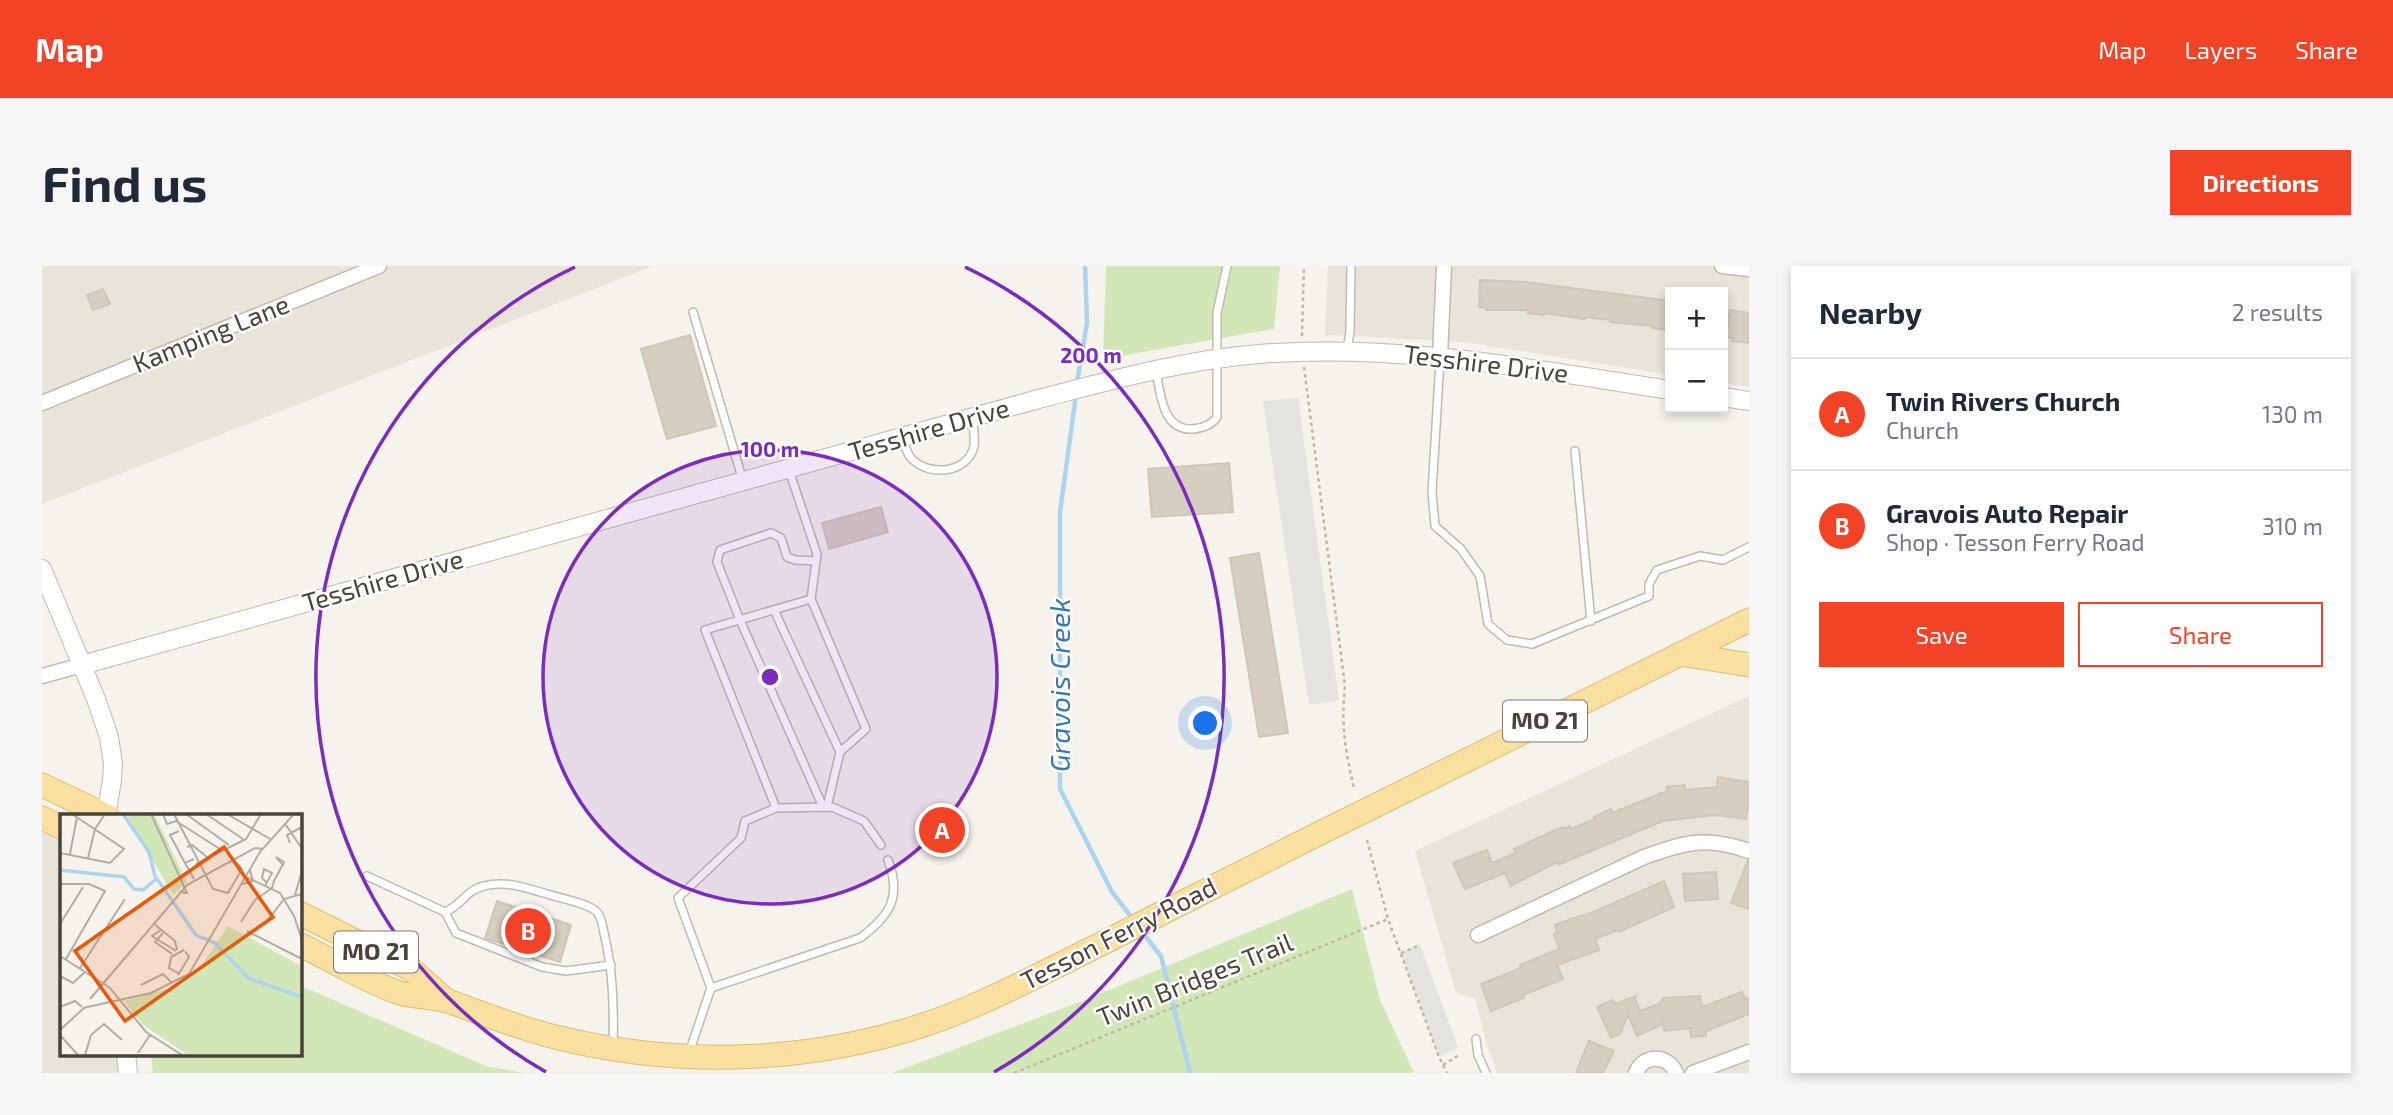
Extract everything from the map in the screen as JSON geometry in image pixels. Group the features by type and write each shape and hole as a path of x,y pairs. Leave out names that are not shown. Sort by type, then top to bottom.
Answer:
{"main road":[{"name":"Tesson Ferry Road","path":"301,945 399,993 447,1001 518,1027 613,1049 688,1057 754,1057 792,1054 864,1041 947,1016 1045,972 1749,620"},
{"path":"1680,654 1749,665"},
{"path":"42,785 103,814"},
{"path":"42,818 60,827"},
{"name":"Tesson Ferry Road","path":"301,914 411,970 447,1001"}],"street":[{"name":"Kamping Lane","path":"42,403 379,266"},
{"path":"1440,356 1444,266"},
{"path":"1722,266 1749,269"},
{"name":"Tesshire Drive","path":"42,676 1035,400 1156,369 1257,354 1347,350 1440,356 1665,389"},
{"path":"1728,398 1749,401"},
{"path":"42,569 103,718 111,749 112,780 107,814"},
{"path":"1479,935 1644,857 1667,849 1701,841 1731,845 1749,851"},
{"path":"1693,1073 1749,1052"},
{"path":"1636,1073 1645,1060 1660,1058 1673,1067 1676,1073"}],"lane":[{"path":"1156,369 1162,404 1167,415 1180,428 1205,427 1213,422 1217,417 1217,313 1227,266"},
{"path":"1347,350 1350,332 1351,266"},
{"path":"693,312 743,482"},
{"path":"1440,356 1432,492 1435,526 1461,550 1479,576 1488,624 1507,640 1532,644 1649,596 1649,584 1657,570 1700,556 1724,560 1749,547"},
{"path":"901,438 912,459 929,469 953,470 962,464 974,448 973,418"},
{"path":"1575,451 1591,621"},
{"path":"789,469 817,554 811,599 866,729 840,752 827,807"},
{"path":"817,561 787,557 781,538 771,533 720,550 717,562 740,620 827,807"},
{"path":"776,808 705,629 811,599"},
{"path":"774,610 840,752"},
{"path":"688,1057 711,988 678,898 741,838 745,821 776,808 827,807 864,821 881,845"},
{"path":"711,988 860,938 881,923 892,901 894,875 888,860"},
{"path":"367,876 445,912 456,933 542,967 566,971 611,965"},
{"path":"445,912 456,908 466,894 481,886 498,883 515,885 584,905 597,912 611,965 614,991 613,1049"},
{"path":"1476,1039 1478,1055 1486,1073"}],"path":[{"path":"1302,340 1304,266"},
{"path":"1303,365 1345,686 1342,714 1344,743 1354,789"},
{"path":"1367,840 1388,919 1447,1073"},
{"name":"Twin Bridges Trail","path":"1014,1073 1388,919"},
{"path":"1401,953 1419,945"},
{"path":"1443,1065 1461,1054"}],"shaded area":[{"path":"42,266 653,266 42,504"},
{"path":"1328,266 1749,266 1749,387 1728,384 1728,287 1665,287 1665,374 1465,342 1325,335"},
{"path":"1298,398 1339,700 1309,705 1263,401"},
{"path":"1749,696 1749,1073 1497,1073 1475,999 1456,993 1415,851"},
{"path":"42,829 60,838 60,1056 117,1056 119,1073 42,1073"},
{"path":"1420,945 1458,1047 1439,1057 1401,953"}],"green space":[{"path":"1106,266 1280,266 1274,329 1103,359"},
{"path":"1352,889 1380,1000 1414,1073 892,1073 1085,1000"},
{"path":"301,986 486,1066 524,1073 153,1073 151,1056 301,1056"}],"building":[{"path":"1480,280 1525,282 1665,300 1665,330 1611,320 1544,315 1528,313 1528,310 1486,310 1479,307"},
{"path":"103,289 110,304 93,310 87,295"},
{"path":"1730,310 1749,313 1749,343 1732,341 1733,338 1728,337"},
{"path":"690,335 716,426 667,439 641,349"},
{"path":"1229,463 1233,512 1152,517 1148,469"},
{"path":"881,507 888,532 829,549 822,523"},
{"path":"1259,553 1288,733 1259,737 1230,558"},
{"path":"1718,777 1749,782 1749,811 1746,819 1715,815 1663,821 1558,865 1557,862 1511,886 1505,873 1465,889 1453,863 1487,850 1492,863 1516,853 1514,849 1562,827 1570,826 1571,829 1611,809 1612,813 1667,791 1667,787 1685,785 1685,790 1717,787"},
{"path":"1749,860 1749,909 1731,903"},
{"path":"1716,872 1718,899 1685,901 1683,874"},
{"path":"1664,881 1674,907 1619,932 1618,930 1595,939 1599,950 1557,965 1563,979 1491,1011 1481,984 1559,949 1554,934 1557,933 1555,925 1584,916"},
{"path":"497,901 571,925 560,962 485,938"},
{"path":"1742,992 1745,999 1749,998 1749,1014 1706,1031 1706,1036 1691,1037 1690,1028 1664,1031 1663,1024 1637,1036 1628,1015 1620,1034 1611,1038 1597,1007 1613,1000 1615,1004 1636,996 1640,1011 1661,1003 1663,998 1700,996 1702,1007"},
{"path":"1589,1041 1614,1051 1603,1073 1576,1073"}],"waterway":[{"name":"Gravois Creek","path":"1077,383 1087,323 1085,266"},
{"name":"Gravois Creek","path":"1076,395 1060,512 1060,789 1112,892 1133,919"},
{"name":"Gravois Creek","path":"1142,932 1161,956 1190,1073"}],"place":[{"name":"Twin Rivers Church","path":"942,830"},
{"name":"Gravois Auto Repair","path":"528,931"}]}
